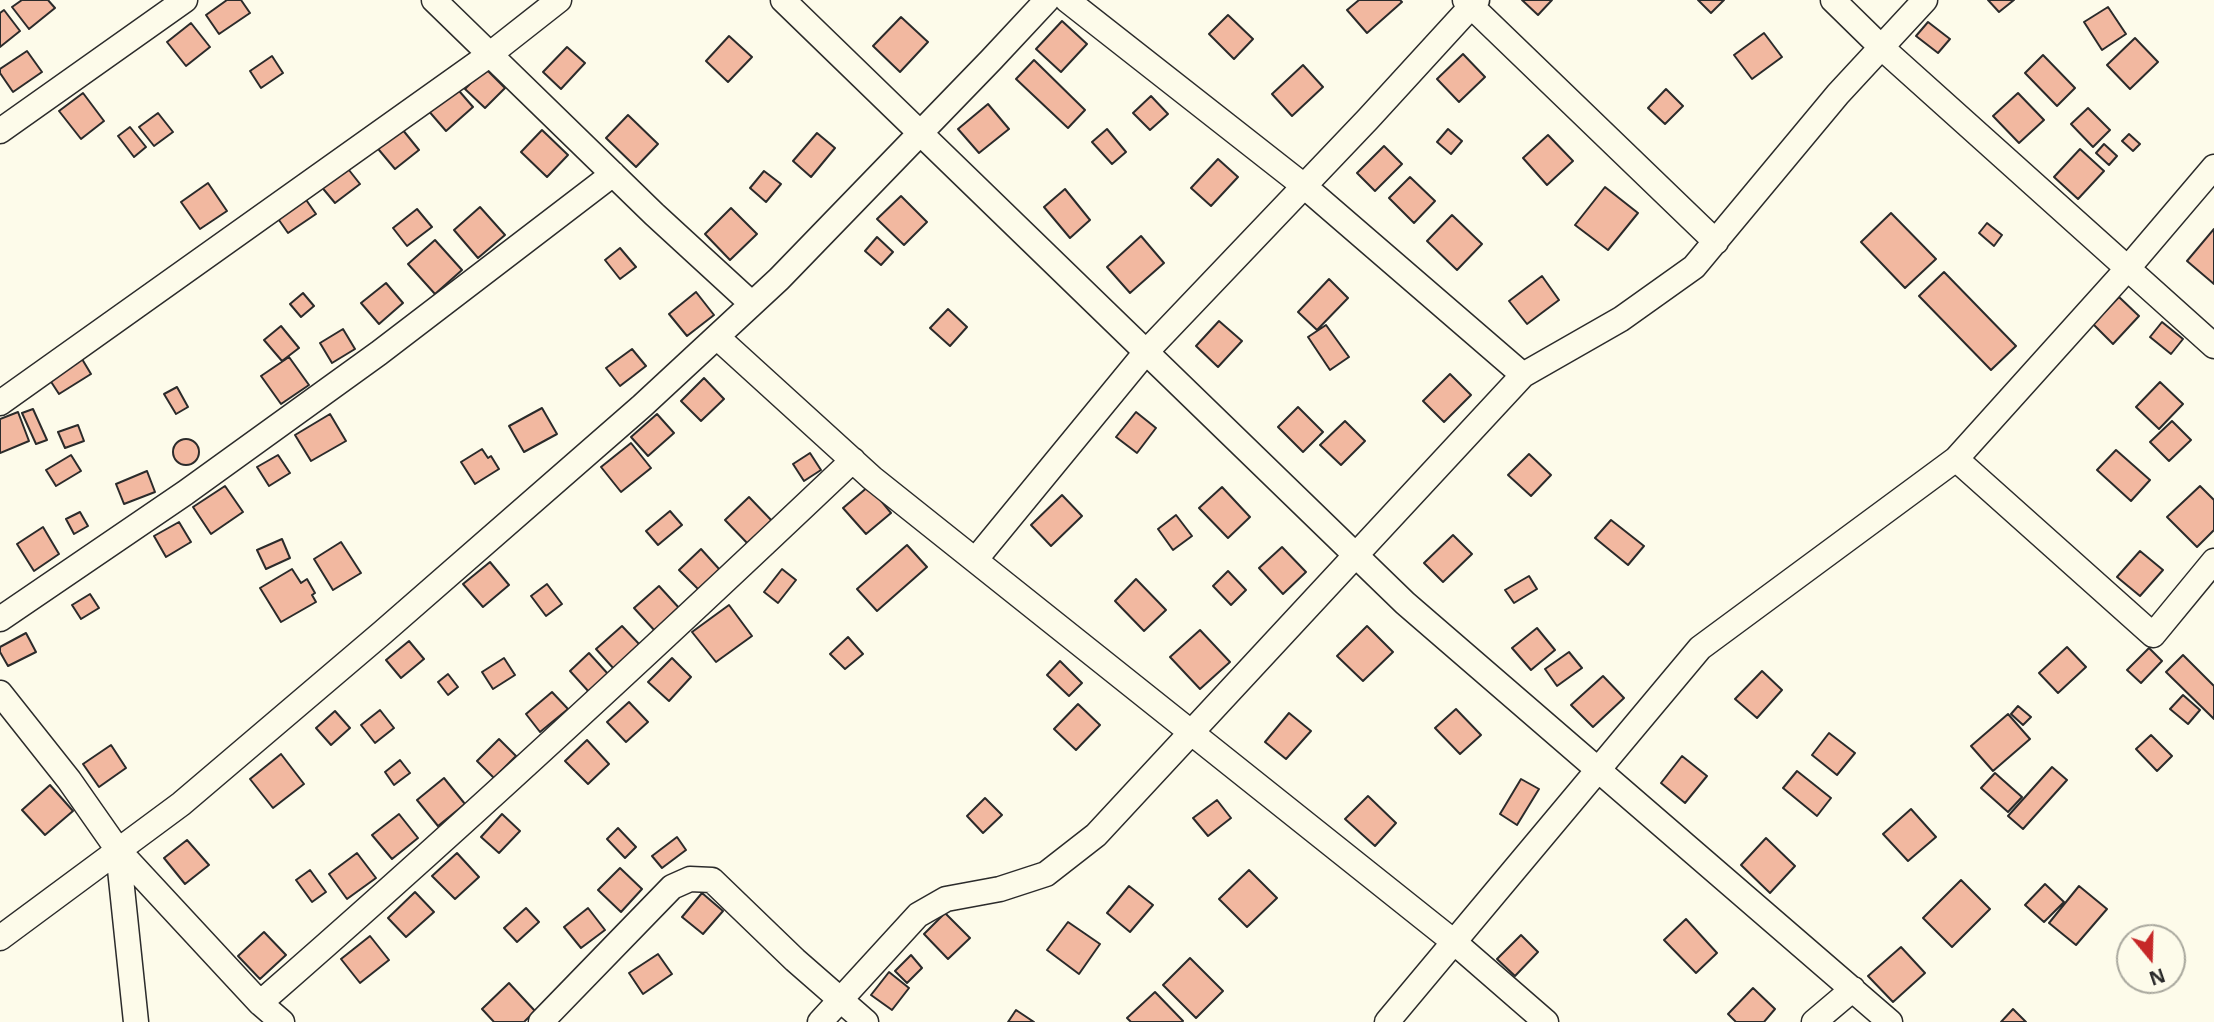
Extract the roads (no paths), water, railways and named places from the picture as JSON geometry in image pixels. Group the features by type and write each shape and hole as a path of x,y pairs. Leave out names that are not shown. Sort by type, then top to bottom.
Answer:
{"street":[{"path":"0,131 185,0"},
{"path":"434,0 752,304"},
{"path":"0,403 489,55 559,0"},
{"path":"783,0 1405,603 1890,1022"},
{"path":"0,938 181,804 642,406 752,304 1047,0"},
{"path":"1067,0 1304,186 1523,376"},
{"path":"1832,0 2214,346"},
{"path":"820,1022 918,915 946,899 999,889 1046,874 1096,835 1523,376 1621,319 1695,267 1839,94 1925,0"},
{"path":"976,559 1146,352 1304,186 1471,2 1716,242"},
{"path":"1387,1022 1700,648 1956,458 2128,268 2214,167"},
{"path":"0,619 185,493 379,354 613,174"},
{"path":"717,337 873,478 1454,942 1546,1022"},
{"path":"1956,458 2153,635 2214,561"},
{"path":"260,1003 407,875 640,663 853,460"},
{"path":"0,693 69,780 118,850 260,1003 282,1022"},
{"path":"118,850 136,1022"},
{"path":"541,1022 672,887 690,879 712,880 794,960 866,1022"},
{"path":"1814,1022 1853,989"}]}
